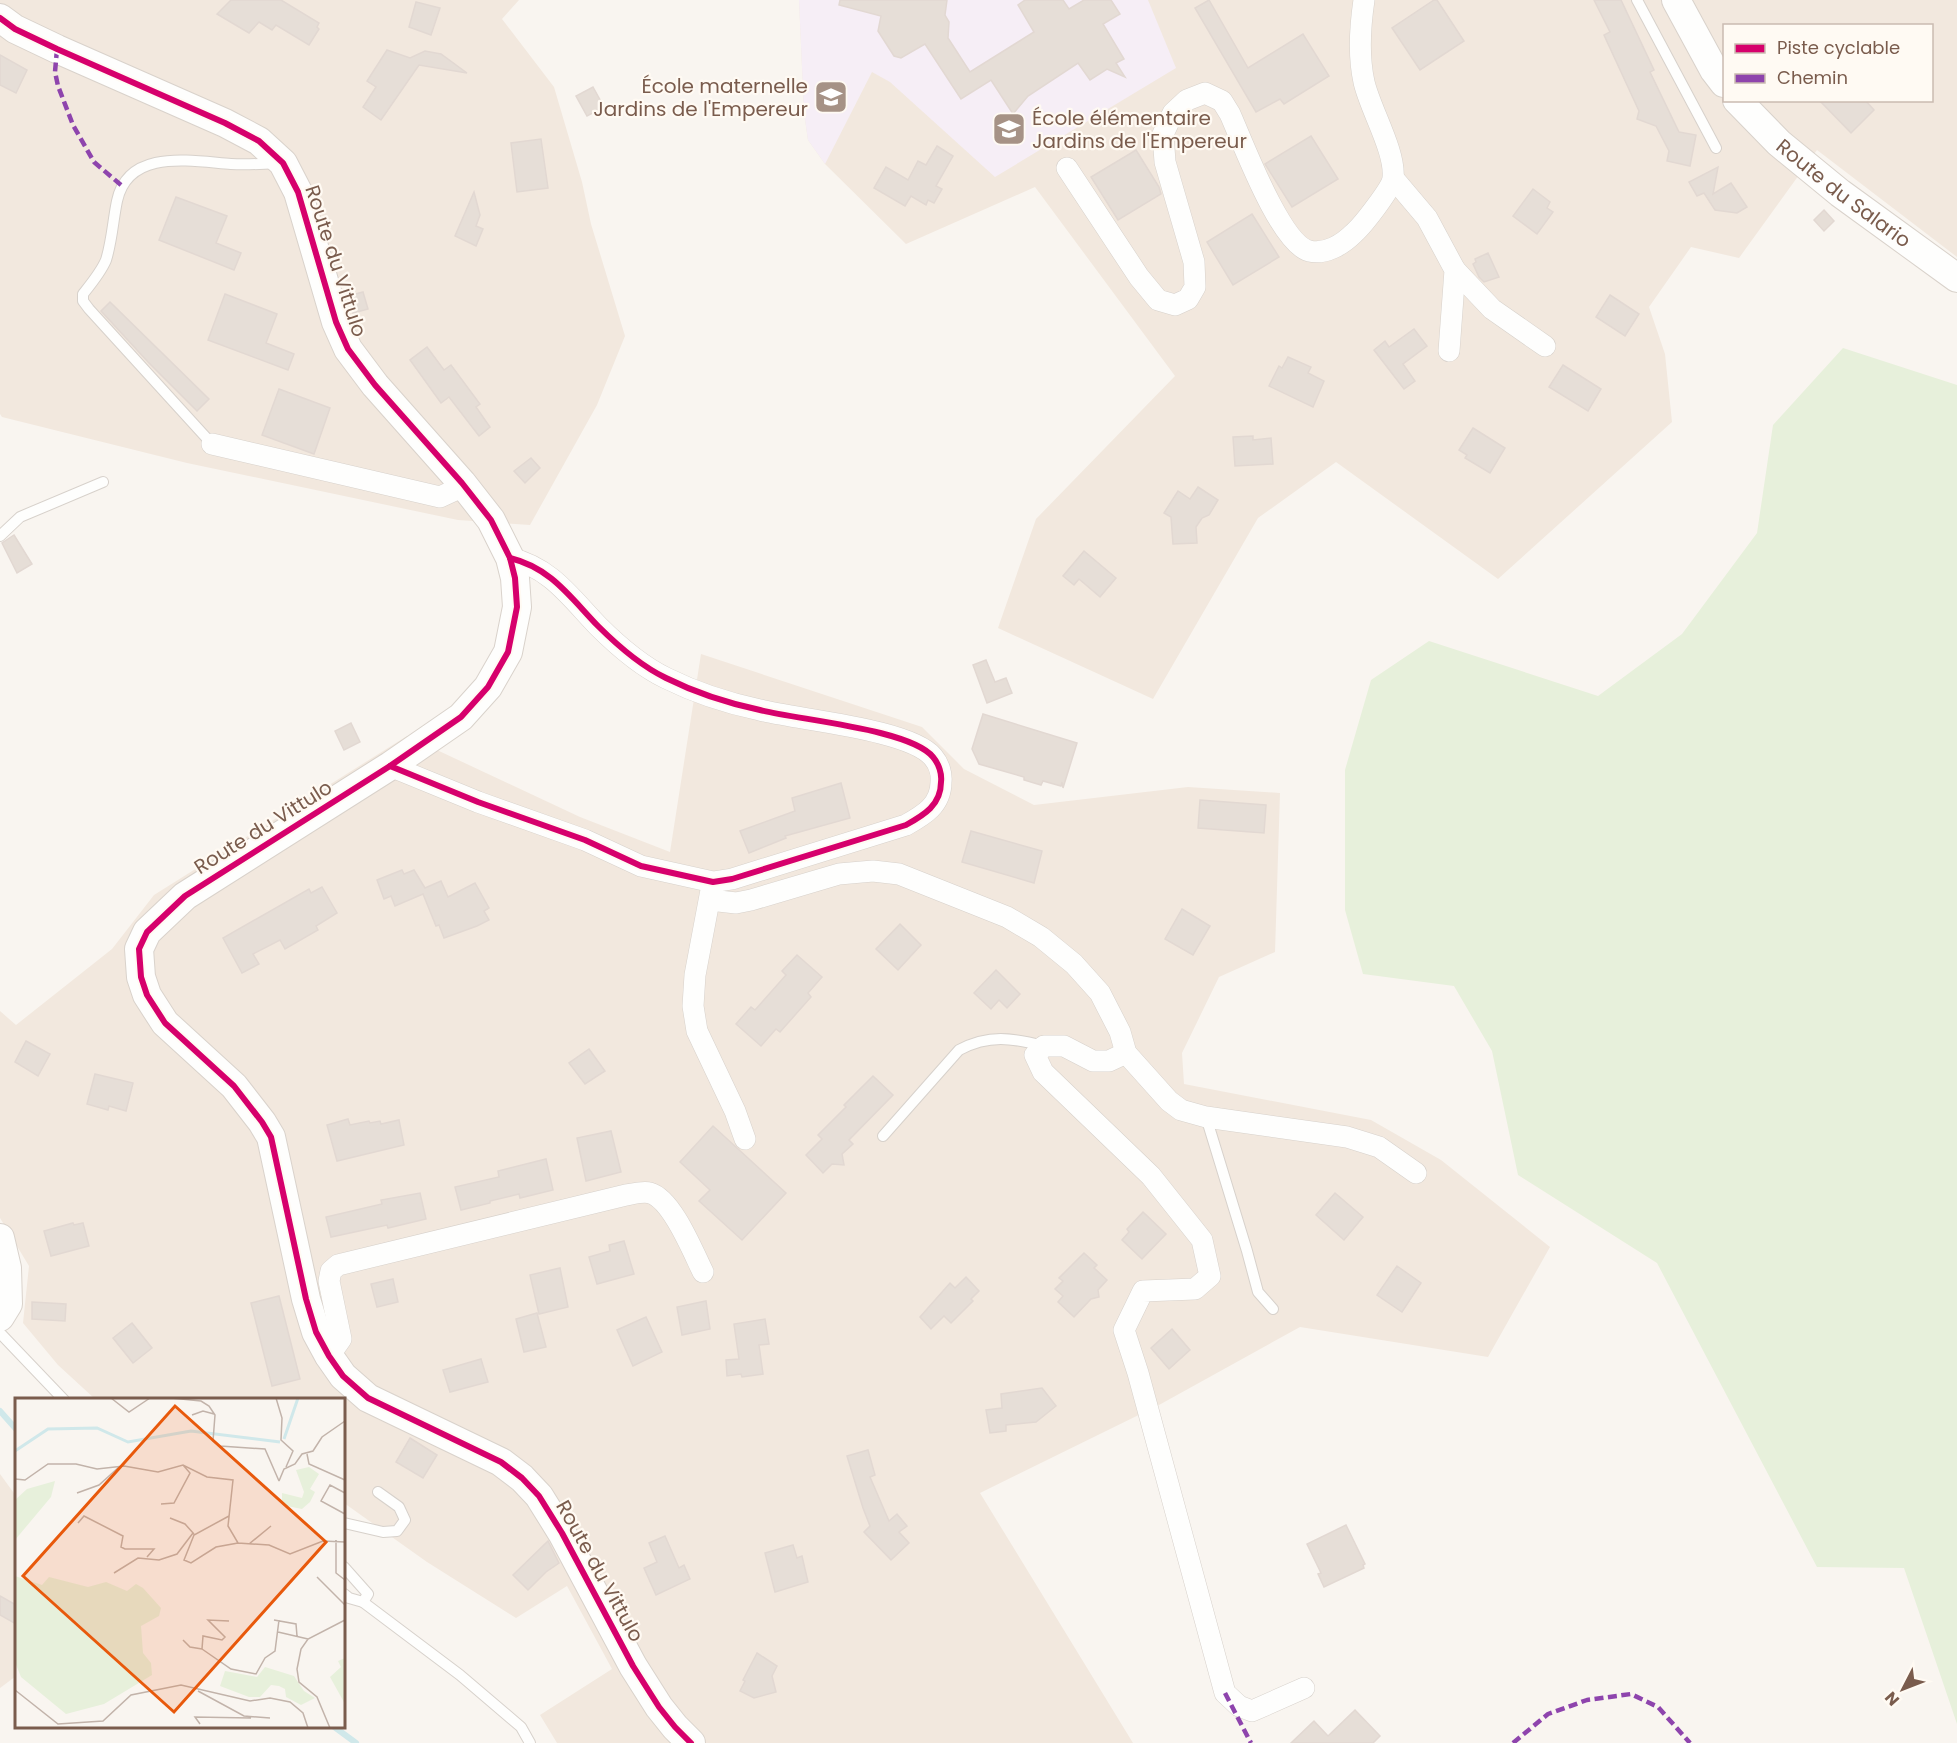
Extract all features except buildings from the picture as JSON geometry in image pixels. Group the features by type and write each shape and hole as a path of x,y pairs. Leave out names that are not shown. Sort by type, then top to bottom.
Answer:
{"street":[{"path":"1364,0 1359,34 1364,81 1391,156 1394,179 1427,218 1455,270 1492,309 1545,346"},
{"path":"1685,6 1714,70 1723,81"},
{"name":"Route du Vittulo","path":"0,18 15,29 57,50 225,123 259,141 283,163 298,192 336,322 348,349 375,385 462,483 491,520 510,558 515,578 517,607 508,652 488,687 461,717 390,766 185,896 147,932 139,949 141,977 147,995 165,1023 234,1086 271,1137 306,1299 316,1332 343,1376 369,1398 501,1462 522,1478 539,1496 562,1533 633,1666 659,1707 691,1743"},
{"path":"1067,168 1139,277 1158,300 1175,305 1188,299 1194,287 1194,262 1165,162 1163,134 1173,113 1187,100 1205,93 1222,101 1275,215 1296,241 1309,250 1325,250 1343,244 1364,224 1394,179"},
{"name":"Route du Salario","path":"1739,102 1779,142 1840,193 1957,278"},
{"path":"1449,351 1455,270"},
{"path":"212,444 440,497 455,490 462,483"},
{"path":"510,558 546,572 600,628 636,659 664,677 714,699 763,711 869,730 909,741 933,756 942,773 941,790 935,804 924,815 906,825 732,879 711,891 695,975 693,1006 697,1031 735,1111 745,1139"},
{"path":"390,766 478,802 585,840 641,866 711,891 736,903 839,874 873,871 898,874 920,882 1007,917 1041,937 1074,964 1100,993 1120,1032 1126,1053 1169,1101 1181,1110 1206,1118 1347,1137 1379,1146 1416,1173"},
{"path":"1126,1053 1108,1060 1093,1061 1064,1046 1044,1046 1035,1054 1043,1072 1151,1176 1202,1240 1210,1276 1195,1289 1143,1291 1124,1330 1138,1373 1225,1693 1239,1706 1252,1711 1304,1688"},
{"path":"329,1356 341,1339 329,1281 331,1271 338,1265 626,1195 649,1193 659,1198 675,1216 703,1272"},
{"path":"0,1238 7,1268 8,1295 8,1304 0,1317"}],"lane":[{"path":"1637,0 1716,148"},
{"path":"212,444 89,309 83,301 83,294 105,261 121,185 130,175 141,168 162,161 283,163"},
{"path":"0,536 20,517 103,482"},
{"path":"884,1136 959,1050 974,1042 995,1038 1013,1038 1044,1046"},
{"path":"1206,1118 1258,1292 1273,1309"},
{"path":"0,1333 62,1398"},
{"path":"345,1523 383,1532 397,1531 405,1520 399,1507 378,1492"},
{"path":"345,1569 368,1594 363,1602"},
{"path":"345,1595 363,1602 460,1675 521,1727 530,1743"}],"shaded area":[{"path":"0,0 519,0 502,19 554,87 582,182 591,224 625,336 597,405 530,525 458,520 187,463 2,417 0,414"},
{"path":"799,0 1957,0 1957,257 1817,150 1739,258 1691,247 1649,307 1665,354 1672,422 1498,579 1336,462 1258,518 1153,699 998,628 1036,519 1175,376 1035,187 906,244 825,164 808,140 804,112"},
{"name":"École élémentaire Jardins de l'Empereur","path":"799,0 1148,0 1176,68 995,177 890,82 872,72 825,164 808,140 804,112"},
{"path":"701,654 922,727 964,769 1034,805 1188,787 1280,793 1275,952 1219,977 1182,1053 1184,1084 1371,1120 1441,1160 1550,1247 1488,1357 1300,1327 1159,1405 980,1493 1133,1743 557,1743 540,1715 612,1669 567,1586 516,1618 427,1562 345,1504 345,1398 94,1398 58,1365 23,1323 29,1266 0,1218 0,1011 16,1025 112,949 154,895 407,736 580,817 670,852"},
{"path":"0,1474 15,1495 15,1677 0,1688"}],"green space":[{"path":"1843,348 1957,385 1957,1724 1904,1568 1817,1567 1657,1263 1518,1175 1492,1051 1454,986 1363,974 1345,910 1345,770 1371,680 1429,641 1598,696 1682,634 1757,533 1773,425"}],"waterway":[{"path":"0,1411 15,1428"},
{"path":"336,1728 356,1743"}],"marked path":[{"path":"57,49 55,72 73,125 94,162 121,185"},
{"path":"1225,1693 1251,1743"},
{"path":"1513,1743 1548,1714 1587,1700 1631,1694 1658,1707 1690,1743"}],"cycle path":[{"path":"0,18 15,29 57,49 225,123 259,141 283,163 298,192 336,322 348,349 375,385 462,483 491,520 510,558 515,578 517,607 508,652 488,687 461,717 390,766 185,896 147,932 139,949 141,977 147,995 165,1023 234,1086 271,1137 306,1299 316,1332 343,1376 368,1398 501,1462 522,1478 539,1496 562,1533 633,1666 659,1707 691,1743"},
{"path":"390,766 478,802 585,840 641,866 713,882 732,879 906,825 925,813 935,803 940,790 940,772 933,757 921,747 878,732 777,714 736,704 677,683 657,673 621,648 569,594 548,576 510,558"}],"place":[{"name":"École maternelle Jardins de l'Empereur","path":"831,97"},
{"name":"École élémentaire Jardins de l'Empereur","path":"1009,129"}]}
